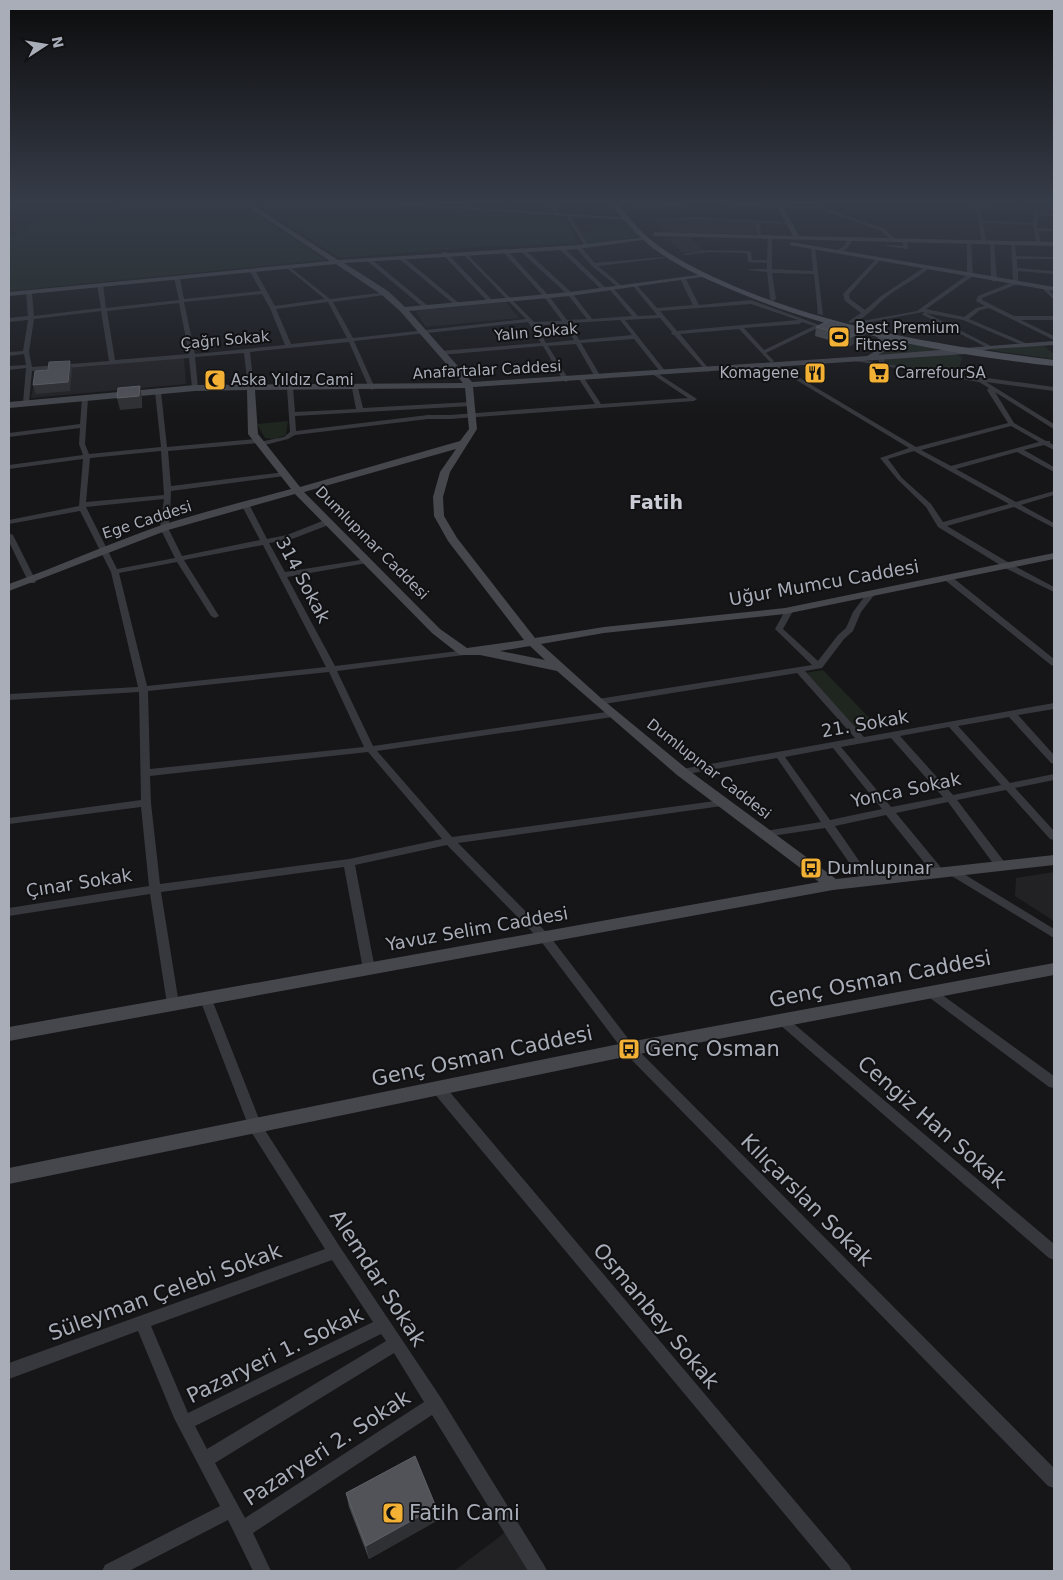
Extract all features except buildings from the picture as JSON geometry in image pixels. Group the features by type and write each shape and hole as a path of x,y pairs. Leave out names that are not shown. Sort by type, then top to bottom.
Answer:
{"main road":[{"path":"715,275 773,299 854,323 966,349 1054,363"},
{"path":"705,276 790,310 878,334 952,350 986,348 1054,359"}],"street":[{"path":"9,294 218,275"},
{"path":"255,275 273,308 288,347"},
{"path":"298,275 330,301 351,340 372,388"},
{"path":"358,275 385,293 404,309 470,386 468,391 473,429 445,472 440,485 437,506 439,516 452,539 532,642 563,669"},
{"path":"387,275 426,307"},
{"path":"422,275 457,304"},
{"path":"465,275 490,301"},
{"path":"486,275 532,322 566,380"},
{"path":"527,275 548,297 566,322 598,378"},
{"path":"549,275 570,294 591,321"},
{"path":"594,275 612,289"},
{"path":"601,275 637,318"},
{"path":"770,275 773,299"},
{"path":"815,275 821,314"},
{"path":"865,275 845,297 865,313"},
{"path":"854,323 883,297 917,275"},
{"path":"963,275 1054,289"},
{"path":"994,275 994,280"},
{"path":"1015,275 1016,283"},
{"path":"404,309 548,297 705,276"},
{"path":"920,311 970,276"},
{"path":"177,278 192,355 195,388"},
{"path":"683,280 697,307"},
{"path":"1016,283 980,297 979,301 1010,318 1054,338"},
{"path":"100,285 112,362"},
{"path":"635,285 673,333 707,370"},
{"path":"1044,287 1054,298"},
{"path":"26,403 29,368 26,352 31,318 29,292"},
{"path":"9,320 104,312 264,292"},
{"path":"273,308 385,293"},
{"path":"655,310 751,302 819,326 763,352"},
{"path":"965,319 978,310 988,307"},
{"path":"920,311 986,348 1054,343"},
{"path":"854,323 920,311 965,319 1026,346"},
{"name":"Çağrı Sokak","path":"9,368 247,351 423,331 532,322 591,321 660,316"},
{"path":"1010,318 1054,318"},
{"path":"622,319 634,337 664,373"},
{"path":"673,333 804,321"},
{"path":"740,327 774,363 915,449 1054,526"},
{"path":"852,360 878,354 885,349 884,339 878,334"},
{"name":"Yalın Sokak","path":"440,353 634,337"},
{"name":"Anafartalar Caddesi","path":"9,405 195,388 470,386 707,370 774,363 852,360 882,361 966,349"},
{"path":"932,354 952,350"},
{"path":"247,351 253,434 298,491"},
{"path":"9,354 26,352"},
{"path":"882,361 966,377 1054,389"},
{"path":"9,467 87,456 259,443 286,438 293,433 428,417 472,416 694,399 654,373"},
{"path":"966,377 988,386 1054,427"},
{"path":"582,378 599,406"},
{"path":"988,386 1012,424 1054,448"},
{"path":"290,388 293,433"},
{"path":"355,388 360,411"},
{"path":"158,392 166,493 167,520 164,528 180,560 215,616"},
{"path":"85,398 82,444 87,456 82,507 115,572 143,689 146,803 155,889 173,1004"},
{"path":"292,414 471,404"},
{"path":"1012,424 883,458 900,479 924,499 937,514 941,525 1008,566 1054,590"},
{"path":"9,435 83,426"},
{"path":"950,468 1054,440"},
{"name":"Dumlupınar Caddesi","path":"465,443 298,491 436,632 464,652 480,651 530,660 563,669 598,702 682,772 833,885"},
{"path":"1018,450 1054,470"},
{"path":"9,522 82,507 285,474"},
{"name":"Ege Caddesi","path":"9,588 32,581 103,550 164,528 298,491"},
{"path":"941,525 1054,493"},
{"name":"314 Sokak","path":"246,506 332,669 370,749 449,841"},
{"path":"115,572 289,537 328,522"},
{"path":"9,535 32,581"},
{"name":"Uğur Mumcu Caddesi","path":"480,651 604,630 789,610 949,579 1054,556"},
{"path":"283,575 367,562"},
{"path":"949,579 1054,663"},
{"path":"598,702 819,666 841,637 850,629 857,612 871,594"},
{"path":"789,610 780,629 819,666"},
{"path":"9,697 143,689 332,669 464,652"},
{"path":"799,670 862,741"},
{"name":"21. Sokak","path":"682,772 1054,706"},
{"path":"144,773 370,749 612,714"},
{"path":"1012,714 1054,761"},
{"path":"952,725 1054,837"},
{"path":"894,735 948,797 1002,867"},
{"path":"835,745 888,811 946,872 1054,934"},
{"path":"780,756 868,881"},
{"name":"Yonca Sokak","path":"765,834 828,824 948,797 1054,777"},
{"path":"9,821 146,803"},
{"name":"Çınar Sokak","path":"9,912 155,889 349,863 449,841 722,803"},
{"name":"Kılıçarslan Sokak","path":"449,841 544,937 629,1049 1054,1480"},
{"name":"Yavuz Selim Caddesi","path":"9,1034 205,997 833,885 1054,860"},
{"path":"349,863 368,969"},
{"name":"Genç Osman Caddesi","path":"9,1176 629,1049 1054,969"},
{"path":"930,992 1054,1083"},
{"name":"Alemdar Sokak","path":"205,997 255,1126 435,1404 538,1571"},
{"name":"Cengiz Han Sokak","path":"783,1021 1054,1253"},
{"name":"Osmanbey Sokak","path":"438,1088 843,1571"},
{"name":"Süleyman Çelebi Sokak","path":"9,1371 335,1252"},
{"path":"142,1323 185,1423 230,1510 244,1529 262,1571"},
{"name":"Pazaryeri 1. Sokak","path":"185,1423 384,1325"},
{"path":"204,1460 396,1343"},
{"name":"Pazaryeri 2. Sokak","path":"244,1529 435,1404"},
{"path":"111,1571 230,1510"}],"shaded area":[{"path":"9,275 175,275 9,291"},
{"path":"506,302 519,318 426,327 415,311"},
{"path":"877,334 952,350 950,353 962,357 957,375 882,365 881,358 852,360 878,354 885,349"},
{"path":"1041,344 1054,354 1054,359 982,349"},
{"path":"184,358 186,384 31,398 36,371"},
{"path":"288,421 286,435 275,439 265,438 257,424"},
{"path":"823,670 879,728 859,732 805,673"},
{"path":"1054,872 1054,921 1015,896 1016,878"},
{"path":"511,1528 538,1571 454,1571"}],"place":[{"name":"Best Premium Fitness","path":"839,337"},
{"name":"Komagene","path":"815,373"},
{"name":"CarrefourSA","path":"879,373"},
{"name":"Aska Yıldız Cami","path":"215,380"},
{"name":"Dumlupınar","path":"811,868"},
{"name":"Genç Osman","path":"629,1049"},
{"name":"Fatih Cami","path":"393,1513"}],"district":[{"name":"Fatih","path":"656,502"}]}
